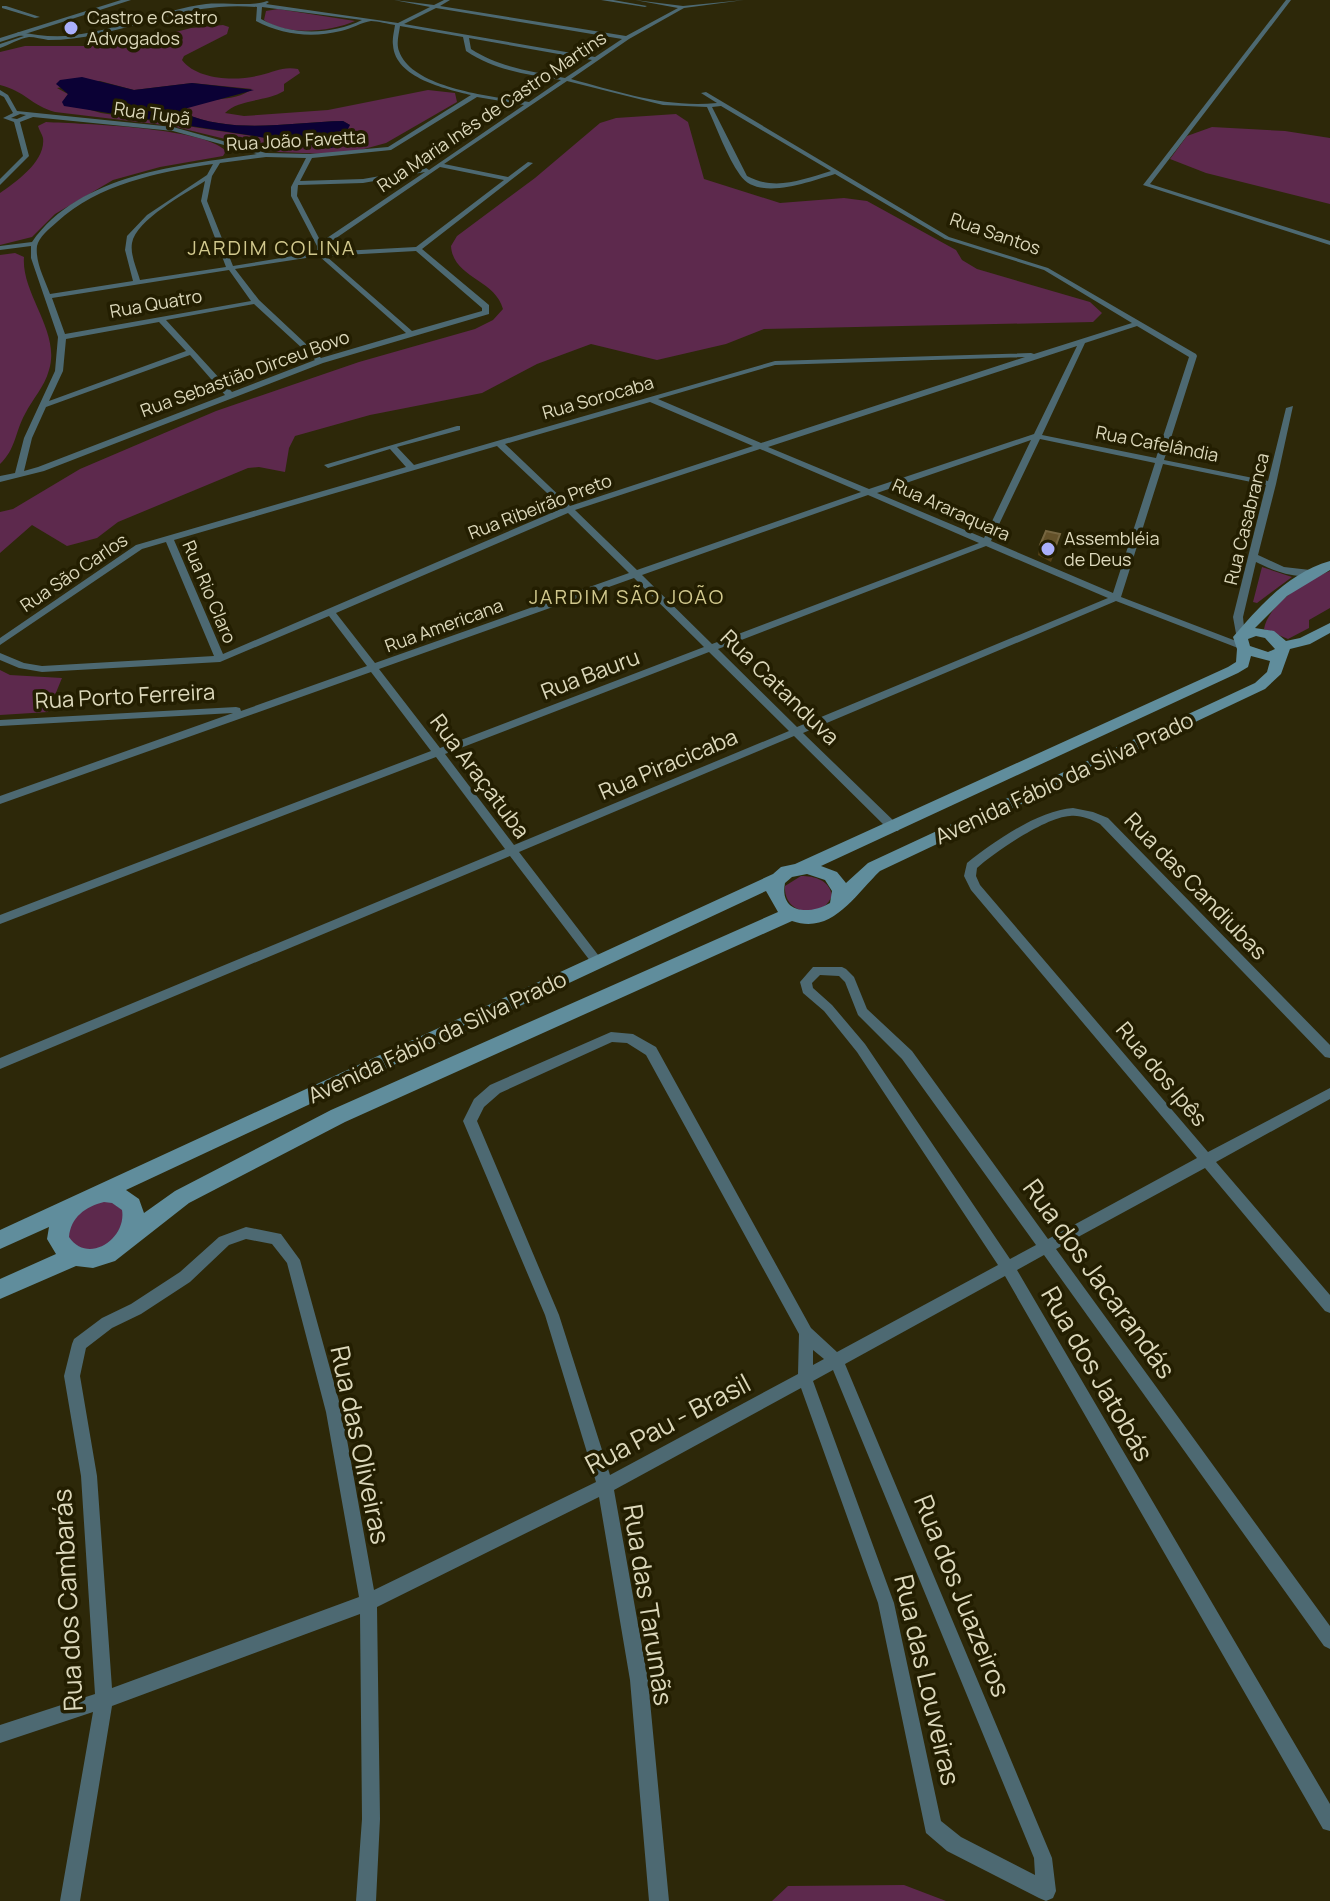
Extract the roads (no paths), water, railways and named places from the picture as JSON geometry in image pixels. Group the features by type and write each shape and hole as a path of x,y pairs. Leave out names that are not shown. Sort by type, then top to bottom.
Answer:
{"main road":[{"name":"Avenida Fábio da Silva Prado","path":"801,868 1233,670 1243,664 1242,642 1253,620 1310,573 1330,565"},
{"path":"1281,650 1276,637 1262,632 1242,642 1261,657 1281,650 1305,641 1330,627"},
{"name":"Avenida Fábio da Silva Prado","path":"841,898 874,867 1260,686 1274,674 1281,650"},
{"path":"801,868 815,869 831,876 841,890 841,898 838,906 822,916 811,918 790,914 775,901 773,890 777,879 801,868"},
{"name":"Avenida Fábio da Silva Prado","path":"96,1194 777,879"},
{"name":"Avenida Fábio da Silva Prado","path":"131,1234 182,1197 338,1116 790,914"},
{"path":"0,1240 96,1194 116,1194 132,1205 135,1223 131,1234 114,1251 90,1260 74,1257 61,1248 58,1239 58,1229 69,1208"},
{"path":"0,1289 74,1257"}],"street":[{"path":"3,6 17,0"},
{"path":"3,6 26,20 112,0"},
{"path":"0,40 129,0"},
{"path":"269,0 260,6 258,20 286,30 337,29 367,20"},
{"path":"396,0 627,38"},
{"path":"398,25 448,0"},
{"path":"603,0 675,11"},
{"path":"637,0 683,7 742,0"},
{"path":"1289,0 1146,185 1330,243"},
{"path":"3,6 37,17 50,17 57,22"},
{"path":"0,40 103,33 195,7 260,6 367,20 598,59"},
{"name":"Rua Maria Inês de Castro Martins","path":"320,250 429,169 627,38 683,7"},
{"path":"0,40 16,25 24,29 35,28"},
{"path":"398,25 396,50 401,61 415,73 476,95 530,104"},
{"path":"18,34 27,37"},
{"path":"466,37 468,50 483,61 518,72 567,80 659,105 722,104"},
{"path":"0,92 15,112 6,116 13,120 26,156 0,183"},
{"name":"Rua Santos","path":"704,93 947,238 1046,269 1193,356 1160,461"},
{"name":"Rua João Favetta","path":"34,244 64,212 106,188 171,168 218,161 266,155 310,156 389,149 476,95"},
{"path":"709,106 744,177 751,182 759,186 782,187 834,172"},
{"name":"Rua Tupã","path":"15,112 173,129 266,155"},
{"path":"0,122 32,115"},
{"path":"310,156 294,196 320,250 412,335"},
{"path":"218,161 209,176 204,201 230,267 256,302 320,361"},
{"path":"47,297 320,250 418,249 530,163"},
{"path":"438,165 510,179"},
{"path":"297,183 363,181 429,169"},
{"path":"137,282 128,245 136,227 209,176"},
{"path":"388,177 408,185"},
{"path":"176,199 204,201"},
{"path":"0,248 34,244 34,258 62,337 59,371 46,405 28,438 19,474"},
{"name":"Rua Sebastião Dirceu Bovo","path":"0,479 41,469 320,361 486,312 486,307 418,249"},
{"name":"Rua Quatro","path":"62,337 256,302"},
{"path":"162,320 229,394"},
{"name":"Rua Ribeirão Preto","path":"0,656 22,666 42,669 220,659 569,509 1138,323"},
{"path":"986,543 1082,342"},
{"path":"46,405 189,353"},
{"name":"Rua Sorocaba","path":"169,538 775,363 1046,354"},
{"name":"Rua Araraquara","path":"650,399 1116,598 1242,642"},
{"name":"Rua Casabranca","path":"1242,642 1238,617 1290,408"},
{"path":"328,465 457,428"},
{"name":"Rua Cafelândia","path":"1036,436 1272,484"},
{"name":"Rua Americana","path":"0,800 869,492 1036,436"},
{"name":"Rua Catanduva","path":"499,443 799,732 894,828"},
{"path":"392,446 412,468"},
{"path":"1116,598 1160,461"},
{"name":"Rua São Carlos","path":"0,642 139,547 169,538"},
{"name":"Rua Rio Claro","path":"169,538 220,659"},
{"name":"Rua Bauru","path":"0,920 986,543"},
{"path":"1255,557 1272,568 1290,573 1310,573"},
{"name":"Rua Piracicaba","path":"0,1064 1116,598"},
{"name":"Rua Araçatuba","path":"331,612 598,963"},
{"name":"Rua Porto Ferreira","path":"0,723 252,709"},
{"name":"Rua das Candiubas","path":"971,866 985,853 1063,813 1078,812 1104,821 1330,1053"},
{"name":"Rua dos Ipês","path":"971,866 970,876 975,887 1330,1306"},
{"name":"Rua dos Jacarandás","path":"817,970 834,969 850,980 862,1012 907,1055 1330,1640"},
{"name":"Rua dos Jatobás","path":"817,970 806,982 807,990 828,1008 861,1048 1007,1266 1330,1822"},
{"name":"Rua dos Juazeiros","path":"479,1103 495,1089 611,1037 629,1038 651,1051 806,1333 837,1362 1043,1858 1046,1891"},
{"name":"Rua Pau - Brasil","path":"0,1734 104,1700 368,1602 605,1486 1330,1093"},
{"name":"Rua das Tarumãs","path":"479,1103 470,1121 552,1315 605,1486 639,1680 659,1901"},
{"name":"Rua das Oliveiras","path":"79,1344 107,1323 136,1309 185,1277 224,1241 246,1233 276,1238 293,1260 334,1412 368,1602 371,1819 366,1901"},
{"path":"805,1379 806,1333"},
{"name":"Rua dos Cambarás","path":"70,1901 104,1700 89,1476 72,1376 79,1344"},
{"name":"Rua das Louveiras","path":"805,1379 886,1603 933,1826 954,1844 1046,1891"}],"place":[{"name":"Castro e Castro Advogados","path":"71,28"},
{"name":"Assembléia de Deus","path":"1048,549"}],"district":[{"name":"JARDIM COLINA","path":"272,248"},
{"name":"JARDIM SÃO JOÃO","path":"627,597"}]}
